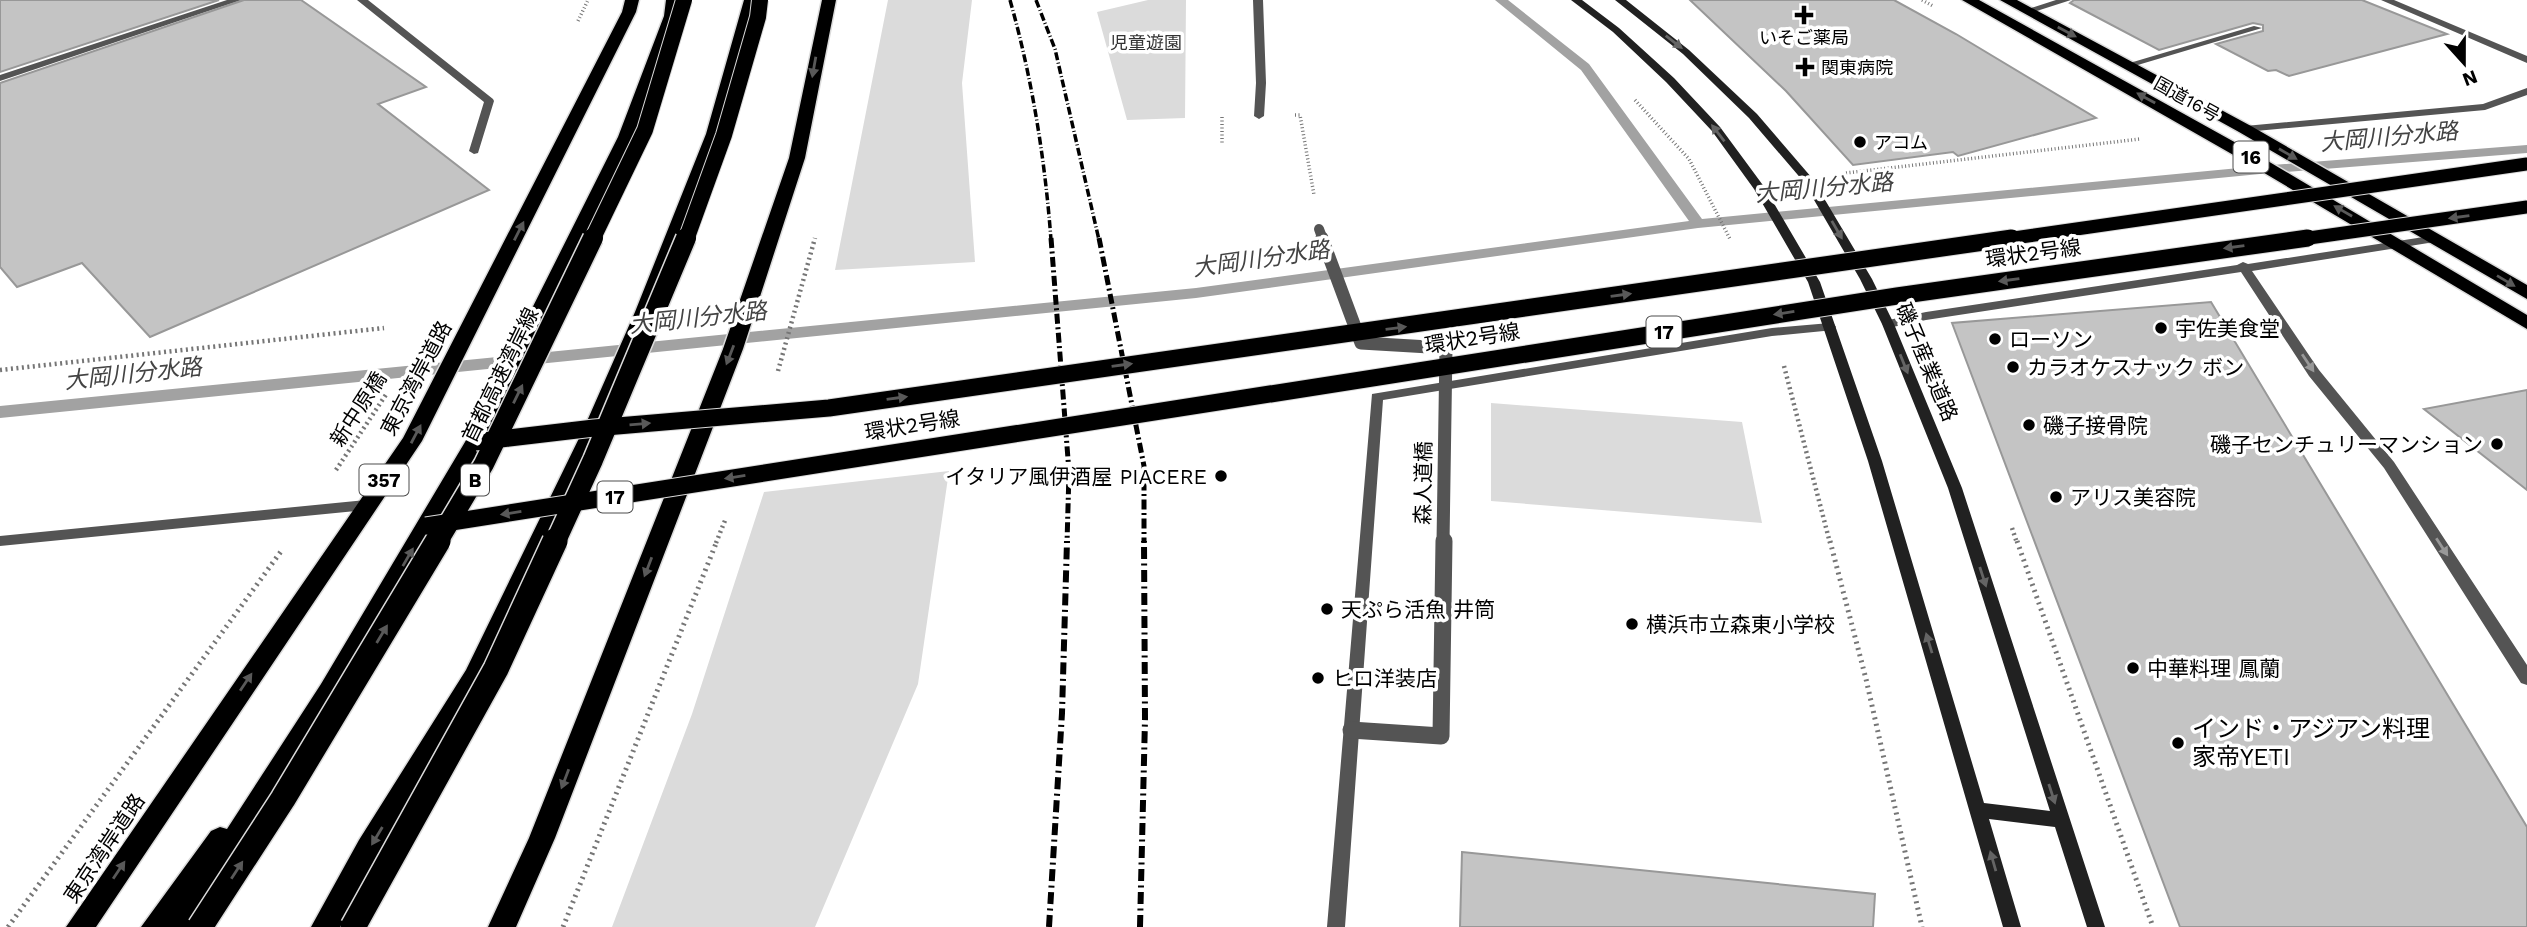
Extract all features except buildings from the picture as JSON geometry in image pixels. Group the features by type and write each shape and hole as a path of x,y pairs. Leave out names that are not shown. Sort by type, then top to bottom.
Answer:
{"highway":[{"name":"東京湾岸道路","path":"80,927 412,441 629,12 632,0"},
{"path":"353,927 496,669 593,460 676,267 724,135 758,17 760,0"},
{"path":"502,927 542,838 733,349 797,158 829,0"},
{"name":"国道16号","path":"1969,0 2217,137 2403,245 2527,323"},
{"name":"国道16号","path":"2007,0 2245,129 2527,293"},
{"path":"179,927 330,691 475,442 626,137 676,5"},
{"name":"首都高速湾岸線","path":"200,927 283,799 484,464 645,130 676,5"},
{"path":"353,927 594,428 644,313 714,134 749,9"},
{"path":"325,927 369,849 475,676"},
{"path":"155,927 330,691"}],"main road":[{"name":"環状2号線","path":"475,442 594,428 829,408 2527,164"},
{"name":"環状2号線","path":"426,526 1897,296 2527,207"}],"street":[{"path":"0,78 236,0"},
{"path":"362,0 489,100 474,151"},
{"path":"1258,0 1261,83 1259,116"},
{"path":"1576,0 1616,30 1670,80 1716,130 1759,188 1814,282 1875,461 2012,927"},
{"name":"磯子産業道路","path":"1620,0 1686,52 1753,116 1808,180 1866,279 1888,324 1955,488 2096,927"},
{"path":"2027,11 2066,0"},
{"path":"2386,0 2527,60"},
{"path":"2128,65 2257,28"},
{"path":"2245,129 2485,107 2527,91"},
{"name":"森人道橋","path":"1319,229 1361,343 1446,348 1441,736 1351,730"},
{"path":"1888,324 1940,313 2243,266 2437,239"},
{"path":"2243,266 2314,373 2389,465 2527,678"},
{"path":"1336,927 1377,397 1772,332 1830,327"},
{"path":"0,541 366,505"},
{"path":"1978,810 2060,820"}],"path":[{"path":"1632,98 1689,159 1710,195"},
{"path":"1259,116 1300,115 1319,229"},
{"path":"1222,145 1223,116"},
{"path":"1838,174 2145,138"},
{"path":"776,378 807,275"},
{"path":"0,370 384,328"},
{"path":"1781,353 1866,680 1922,927"},
{"name":"新中原橋","path":"333,475 394,383"},
{"path":"563,927 730,507"},
{"path":"2009,520 2152,927"},
{"path":"8,927 265,573"}],"green space":[{"path":"888,0 972,0 962,83 975,262 835,270"},
{"name":"児童遊園","path":"1148,0 1186,0 1185,118 1127,120 1097,12"},
{"path":"1491,403 1742,422 1762,523 1491,501"},
{"path":"949,471 918,684 815,927 612,927 692,714 764,492"}],"waterway":[{"path":"1501,0 1585,67 1698,224"},
{"name":"大岡川分水路","path":"1698,224 2260,170 2527,149"},
{"name":"大岡川分水路","path":"0,412 1196,293 1698,224"}],"railway":[{"path":"1010,0 1036,119 1051,240"},
{"path":"1036,0 1055,49 1099,240"},
{"path":"1051,238 1069,472 1067,543"},
{"path":"1099,238 1144,466 1144,541"},
{"path":"1049,927 1062,713 1067,541"},
{"path":"1140,927 1145,719 1144,541"}],"place":[{"name":"いそご薬局","path":"1804,15"},
{"name":"関東病院","path":"1805,67"},
{"name":"アコム","path":"1860,142"},
{"name":"宇佐美食堂","path":"2161,328"},
{"name":"ローソン","path":"1995,339"},
{"name":"カラオケスナック ボン","path":"2013,367"},
{"name":"磯子接骨院","path":"2029,425"},
{"name":"磯子センチュリーマンション","path":"2497,444"},
{"name":"イタリア風伊酒屋 PIACERE","path":"1221,476"},
{"name":"アリス美容院","path":"2056,497"},
{"name":"天ぷら活魚 井筒","path":"1327,609"},
{"name":"横浜市立森東小学校","path":"1632,624"},
{"name":"中華料理 鳳蘭","path":"2133,668"},
{"name":"ヒロ洋装店","path":"1318,678"},
{"name":"インド・アジアン料理 家帝YETI","path":"2178,743"}]}
